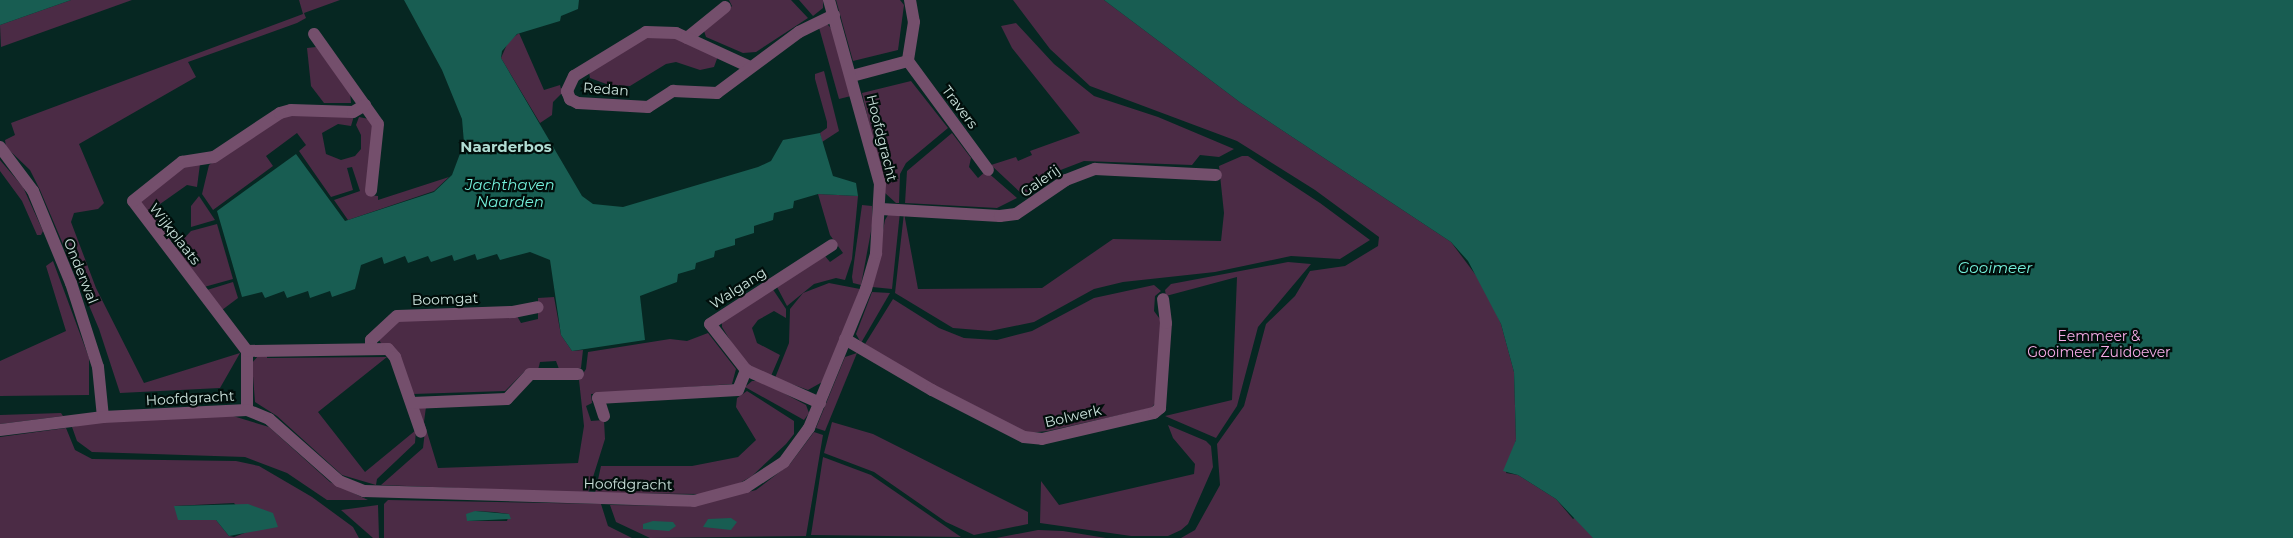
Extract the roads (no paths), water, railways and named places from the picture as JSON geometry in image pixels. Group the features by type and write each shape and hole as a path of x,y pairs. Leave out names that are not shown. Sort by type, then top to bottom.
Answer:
{"street":[{"name":"Hoofdgracht","path":"0,430 103,417 247,410 269,419 339,481 364,491 694,501 732,493 774,471 794,452 820,403 872,272 881,209 874,155 829,0"},
{"path":"852,76 908,62 914,22 910,0"},
{"path":"687,38 726,7"},
{"name":"Redan","path":"750,68 687,38 662,30 646,32 574,76 568,83 570,99 578,103 648,107 673,91 717,93 799,32 834,15"},
{"path":"314,34 378,124 371,192"},
{"name":"Travers","path":"908,62 988,170"},
{"name":"Wijkplaats","path":"247,351 133,201 182,162 214,157 280,113 290,110 353,112 365,105"},
{"name":"Onderwal","path":"0,147 33,191 71,283 98,367 103,417"},
{"name":"Galerij","path":"881,209 1008,215 1028,208 1080,172 1094,169 1216,175"},
{"name":"Walgang","path":"820,403 746,370 710,324 832,245"},
{"name":"Bolwerk","path":"845,339 932,390 1024,437 1042,439 1154,413 1160,408 1166,323 1163,299"},
{"name":"Boomgat","path":"371,348 372,340 397,316 513,312 538,307"},
{"path":"247,410 247,351 371,348 392,352 421,432"},
{"path":"604,416 598,398 738,390 746,370"},
{"path":"412,403 507,399 530,374 578,374"}],"water":[{"path":"0,0 71,0 0,25"},
{"name":"Jachthaven Naarden","path":"404,0 579,0 578,9 561,16 560,21 517,34 502,51 501,58 582,196 593,204 623,207 758,167 771,161 783,140 820,133 833,176 856,183 858,196 818,194 794,201 793,208 774,213 773,220 754,226 754,233 735,239 735,245 715,251 714,257 696,263 695,269 678,274 677,282 640,296 645,340 572,351 561,335 550,260 530,252 500,260 497,254 477,260 475,254 454,261 452,255 431,262 428,256 408,263 405,256 384,264 382,257 361,265 355,289 332,297 330,291 310,298 308,291 287,298 284,291 265,298 262,292 242,297 217,211 296,154 345,221 434,192 452,175 464,143 462,119 442,70"},
{"name":"Gooimeer","path":"1104,0 2293,0 2293,538 1593,538 1556,499 1518,475 1503,471 1516,440 1514,372 1501,324 1468,261 1451,242 1241,103"},
{"path":"248,504 273,513 278,527 229,536 216,520 178,520 174,506"},
{"path":"475,511 509,514 511,519 467,521 466,514"},
{"path":"731,518 737,522 731,530 703,527 708,519"},
{"path":"653,521 673,522 676,526 669,531 643,529 643,524"}],"district":[{"name":"Naarderbos","path":"506,147"}],"park label":[{"name":"Eemmeer & Gooimeer Zuidoever","path":"2099,344"}]}
